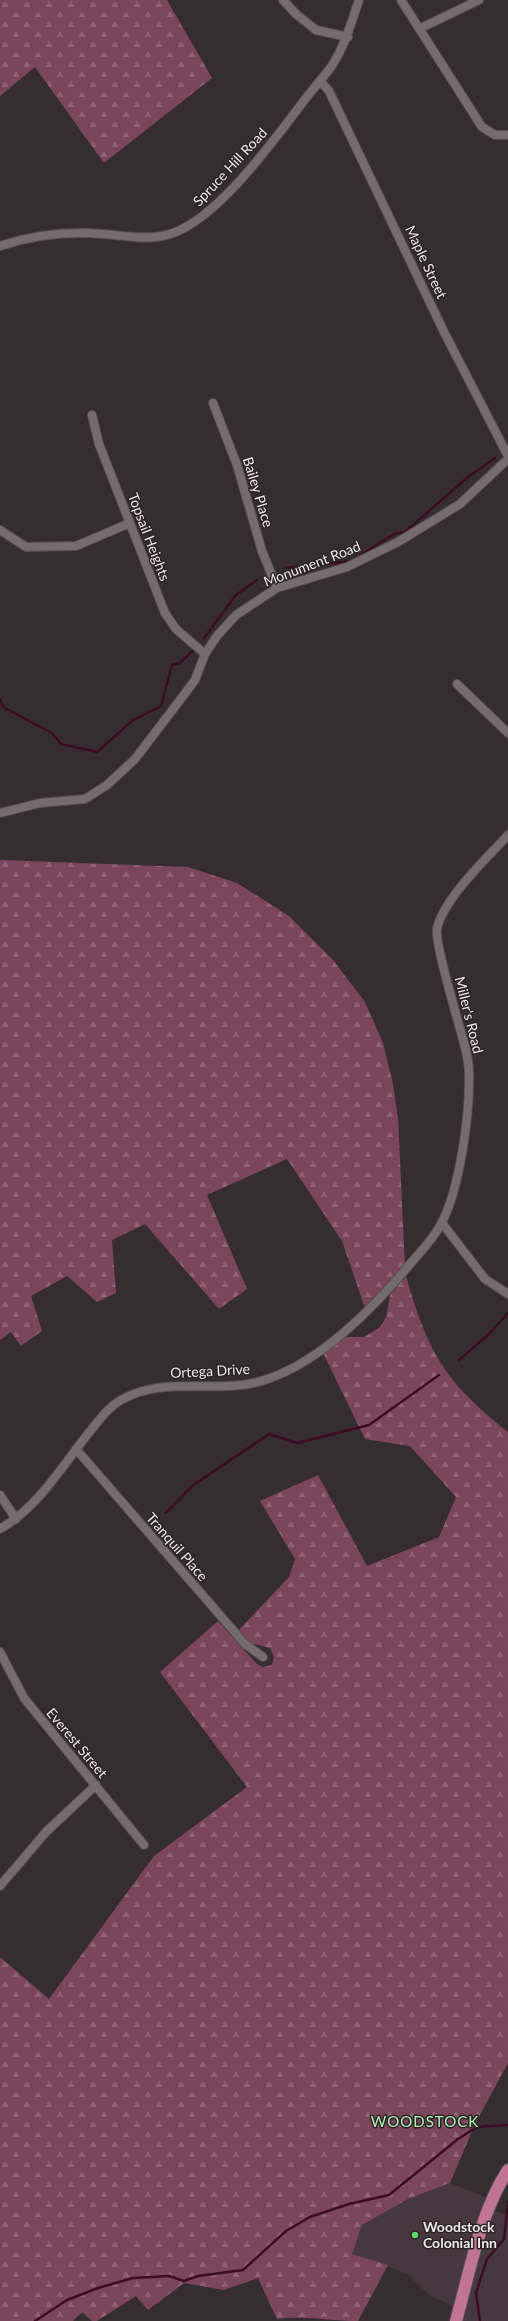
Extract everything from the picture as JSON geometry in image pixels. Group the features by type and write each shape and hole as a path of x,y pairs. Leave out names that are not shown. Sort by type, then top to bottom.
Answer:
{"main road":[{"path":"456,2321 482,2225 491,2199 508,2170"}],"street":[{"path":"283,0 296,14 316,30 348,37"},
{"name":"Spruce Hill Road","path":"0,246 32,237 55,234 90,233 155,237 180,230 213,207 241,178 320,81 331,66 348,37 359,0"},
{"path":"401,0 482,127 495,135 508,135"},
{"path":"419,29 479,0"},
{"name":"Maple Street","path":"320,81 329,91 444,332 508,456"},
{"name":"Bailey Place","path":"213,403 237,465 262,551 277,588"},
{"name":"Topsail Heights","path":"92,415 98,444 168,619 176,629 205,654"},
{"name":"Monument Road","path":"0,813 40,803 85,799 107,785 134,759 174,708 195,680 205,654 217,636 236,615 277,588 348,567 398,542 460,504 508,459"},
{"path":"0,530 26,547 76,546 130,523"},
{"path":"457,684 508,733"},
{"name":"Miller's Road","path":"442,1223 454,1186 463,1144 469,1072 445,974 437,930 451,899 508,835"},
{"path":"442,1223 485,1279 508,1294"},
{"name":"Ortega Drive","path":"0,1530 16,1519 30,1505 110,1408 138,1392 170,1386 225,1386 251,1384 274,1377 298,1365 336,1337 381,1298 442,1223"},
{"name":"Tranquil Place","path":"76,1449 245,1644 263,1657"},
{"path":"0,1495 16,1519"},
{"name":"Everest Street","path":"0,1652 24,1698 144,1845"},
{"path":"0,1886 53,1825 96,1785"}],"shaded area":[{"path":"450,2183 490,2199 454,2307 429,2295 408,2274 352,2254 362,2225 408,2199"},
{"path":"495,2211 508,2215 508,2321 463,2321 477,2267"}],"green space":[{"path":"0,0 167,0 212,78 104,163 35,67 0,96"},
{"path":"0,860 188,867 237,883 289,916 333,960 365,1002 383,1043 393,1084 398,1118 405,1266 365,1308 342,1241 287,1159 207,1195 247,1289 219,1309 145,1224 112,1240 116,1293 97,1302 67,1276 31,1296 42,1331 21,1346 11,1332 0,1340"},
{"path":"406,1276 422,1326 431,1346 442,1364 454,1381 469,1397 486,1414 508,1432 508,2063 475,2124 450,2183 408,2199 362,2225 352,2254 388,2265 358,2321 308,2318 277,2319 258,2278 224,2290 184,2283 148,2310 136,2296 97,2321 92,2321 82,2312 73,2321 0,2321 0,1957 49,1999 154,1856 247,1787 160,1672 218,1621 257,1664 263,1667 272,1665 274,1657 270,1648 250,1643 238,1631 289,1577 295,1559 260,1501 318,1475 367,1566 439,1537 456,1497 410,1446 365,1439 323,1353 344,1337 364,1337 380,1327 386,1317 390,1295"}],"waterway":[{"path":"356,558 394,534 405,532 468,477 495,458"},
{"path":"285,568 352,561"},
{"path":"204,638 236,595 257,580"},
{"path":"0,699 3,707 52,733 61,744 97,752 133,720 161,706 172,665 180,663 195,649"},
{"path":"459,1360 488,1335 508,1313"},
{"path":"166,1513 192,1486 269,1434 297,1443 369,1425 439,1375"},
{"path":"35,2321 67,2300 98,2288 133,2278 169,2276 184,2281 198,2276 243,2270 286,2231 310,2217 349,2204 389,2195 458,2139 477,2127 508,2125"},
{"path":"480,2321 476,2293 487,2259 504,2239 508,2202"}],"place":[{"name":"Woodstock Colonial Inn","path":"415,2235"}],"district":[{"name":"WOODSTOCK","path":"425,2122"}]}
